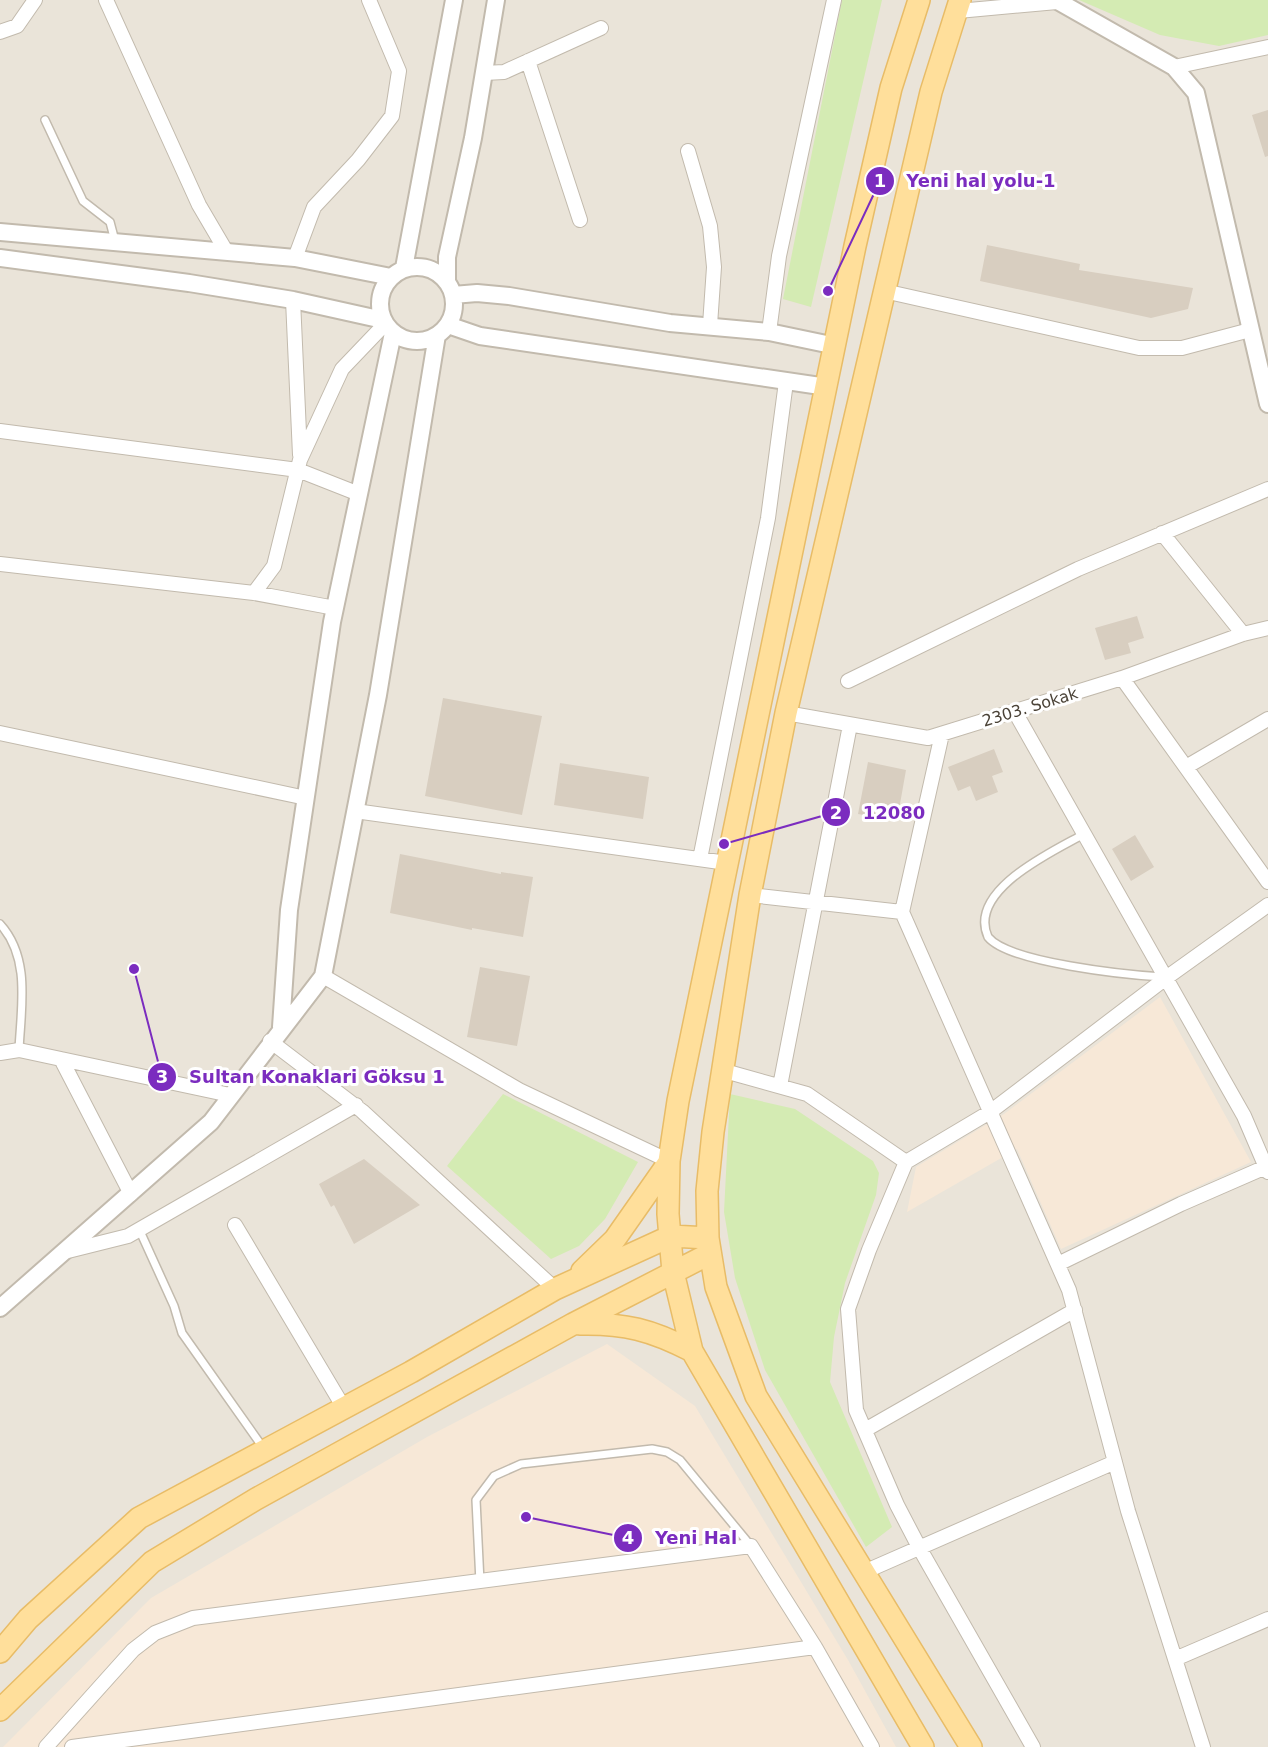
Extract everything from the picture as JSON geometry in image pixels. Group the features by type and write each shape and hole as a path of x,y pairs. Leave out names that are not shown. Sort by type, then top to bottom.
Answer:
{"main road":[{"path":"919,0 891,88 855,246 678,1101 669,1161 673,1272 692,1351 923,1747"},
{"path":"959,6 931,92 786,713 750,895 721,1070 707,1191 708,1246 716,1287 756,1396 971,1747"},
{"path":"564,1285 615,1239 669,1161"},
{"path":"0,1652 28,1619 139,1518 266,1451 564,1285 670,1236 708,1246"},
{"path":"0,1710 152,1562 256,1499 573,1324 673,1272 708,1246"},
{"path":"573,1324 612,1323 646,1329 692,1351"}],"street":[{"path":"0,32 17,26 35,0"},
{"path":"106,0 199,205 226,251"},
{"path":"296,258 314,207 358,160 392,116 399,70 369,0"},
{"path":"281,1027 289,910 335,608 359,494 387,326 379,305 382,290 397,273 454,0"},
{"path":"0,1308 210,1122 270,1041 323,976 378,694 442,330 454,311 447,257 496,0"},
{"path":"769,332 779,256 834,0"},
{"path":"959,6 1057,1 1174,66 1196,93 1268,403"},
{"path":"484,72 504,72 601,28"},
{"path":"1174,66 1268,46"},
{"path":"528,61 580,220"},
{"path":"688,151 710,226 714,267 710,325"},
{"path":"0,232 296,258 397,273 420,267 435,271 450,288 670,323 769,332 836,346"},
{"path":"0,258 293,300 387,326 414,340 442,330 827,387"},
{"path":"884,291 1139,348 1182,348 1250,330"},
{"path":"293,300 299,465"},
{"path":"254,593 274,566 299,465 342,369 387,326"},
{"path":"700,859 768,518 786,381"},
{"path":"0,431 299,465 359,494"},
{"path":"848,681 1078,569 1268,489"},
{"path":"1162,533 1243,634"},
{"path":"0,564 254,593 335,608"},
{"name":"2303. Sokak","path":"786,713 928,738 1122,678 1243,634 1268,628"},
{"path":"1122,678 1268,882"},
{"path":"1015,712 1244,1116 1267,1168 1181,1204 1058,1264"},
{"path":"1186,767 1268,719"},
{"path":"780,1086 850,725"},
{"path":"0,733 306,798"},
{"path":"942,734 902,912 1058,1264 1075,1310 1115,1462 1203,1747"},
{"path":"355,811 727,863"},
{"path":"750,895 902,912"},
{"path":"1033,1747 920,1549 897,1505 856,1410 848,1310 869,1250 906,1162 990,1112 1166,978 1268,905"},
{"path":"323,976 519,1090 669,1161"},
{"path":"270,1041 356,1106 564,1285"},
{"path":"0,1053 19,1050 230,1095"},
{"path":"61,1059 131,1194"},
{"path":"721,1070 807,1094 906,1162"},
{"path":"64,1252 128,1236 356,1106"},
{"path":"235,1225 344,1408"},
{"path":"865,1430 1075,1310"},
{"path":"864,1572 1115,1462"},
{"path":"46,1747 133,1650 155,1633 193,1618 751,1546 815,1647 872,1747"},
{"path":"1175,1659 1268,1619"},
{"path":"72,1747 815,1647"}],"lane":[{"path":"45,120 83,201 110,222 116,242"},
{"path":"1084,834 1022,868 1005,884 985,916 988,937 998,946 1037,958 1107,973 1166,978"},
{"path":"0,924 10,937 21,963 19,1050"},
{"path":"139,1229 174,1306 182,1332 266,1451"},
{"path":"480,1582 476,1500 494,1476 521,1464 652,1449 667,1452 680,1460 751,1546"}],"shaded area":[{"path":"0,0 1268,0 1268,1747 0,1747"},
{"path":"1160,997 1251,1162 1061,1249 1017,1149 907,1212 916,1167 1004,1114"},
{"path":"607,1344 695,1406 848,1660 896,1747 3,1747 151,1598 427,1437"}],"green space":[{"path":"842,0 882,0 811,307 783,299"},
{"path":"1079,0 1268,0 1268,35 1219,46 1160,35"},
{"path":"503,1094 638,1162 605,1219 579,1246 551,1259 447,1166"},
{"path":"730,1094 795,1109 873,1161 879,1173 876,1195 845,1283 834,1337 830,1382 892,1527 866,1547 765,1370 735,1278 724,1212"}],"building":[{"path":"1268,110 1268,156 1265,157 1252,115"},
{"path":"987,245 1080,264 1079,270 1193,288 1188,309 1151,318 980,281"},
{"path":"1137,616 1144,638 1128,643 1131,653 1105,660 1095,628"},
{"path":"443,698 542,716 522,815 425,796"},
{"path":"994,749 1003,772 992,776 998,792 976,801 970,786 958,791 948,767"},
{"path":"868,762 906,770 897,821 858,814"},
{"path":"560,763 649,777 643,819 554,805"},
{"path":"1135,835 1154,867 1131,881 1112,849"},
{"path":"400,854 501,874 501,872 533,877 523,937 472,928 472,930 390,913"},
{"path":"480,967 530,976 517,1046 467,1037"},
{"path":"364,1159 420,1205 354,1244 334,1205 331,1207 319,1184"}],"place":[{"name":"Yeni hal yolu-1","path":"828,291"},
{"name":"12080","path":"724,844"},
{"name":"Sultan Konaklari Göksu 1","path":"134,969"},
{"name":"Yeni Hal","path":"526,1517"}]}
